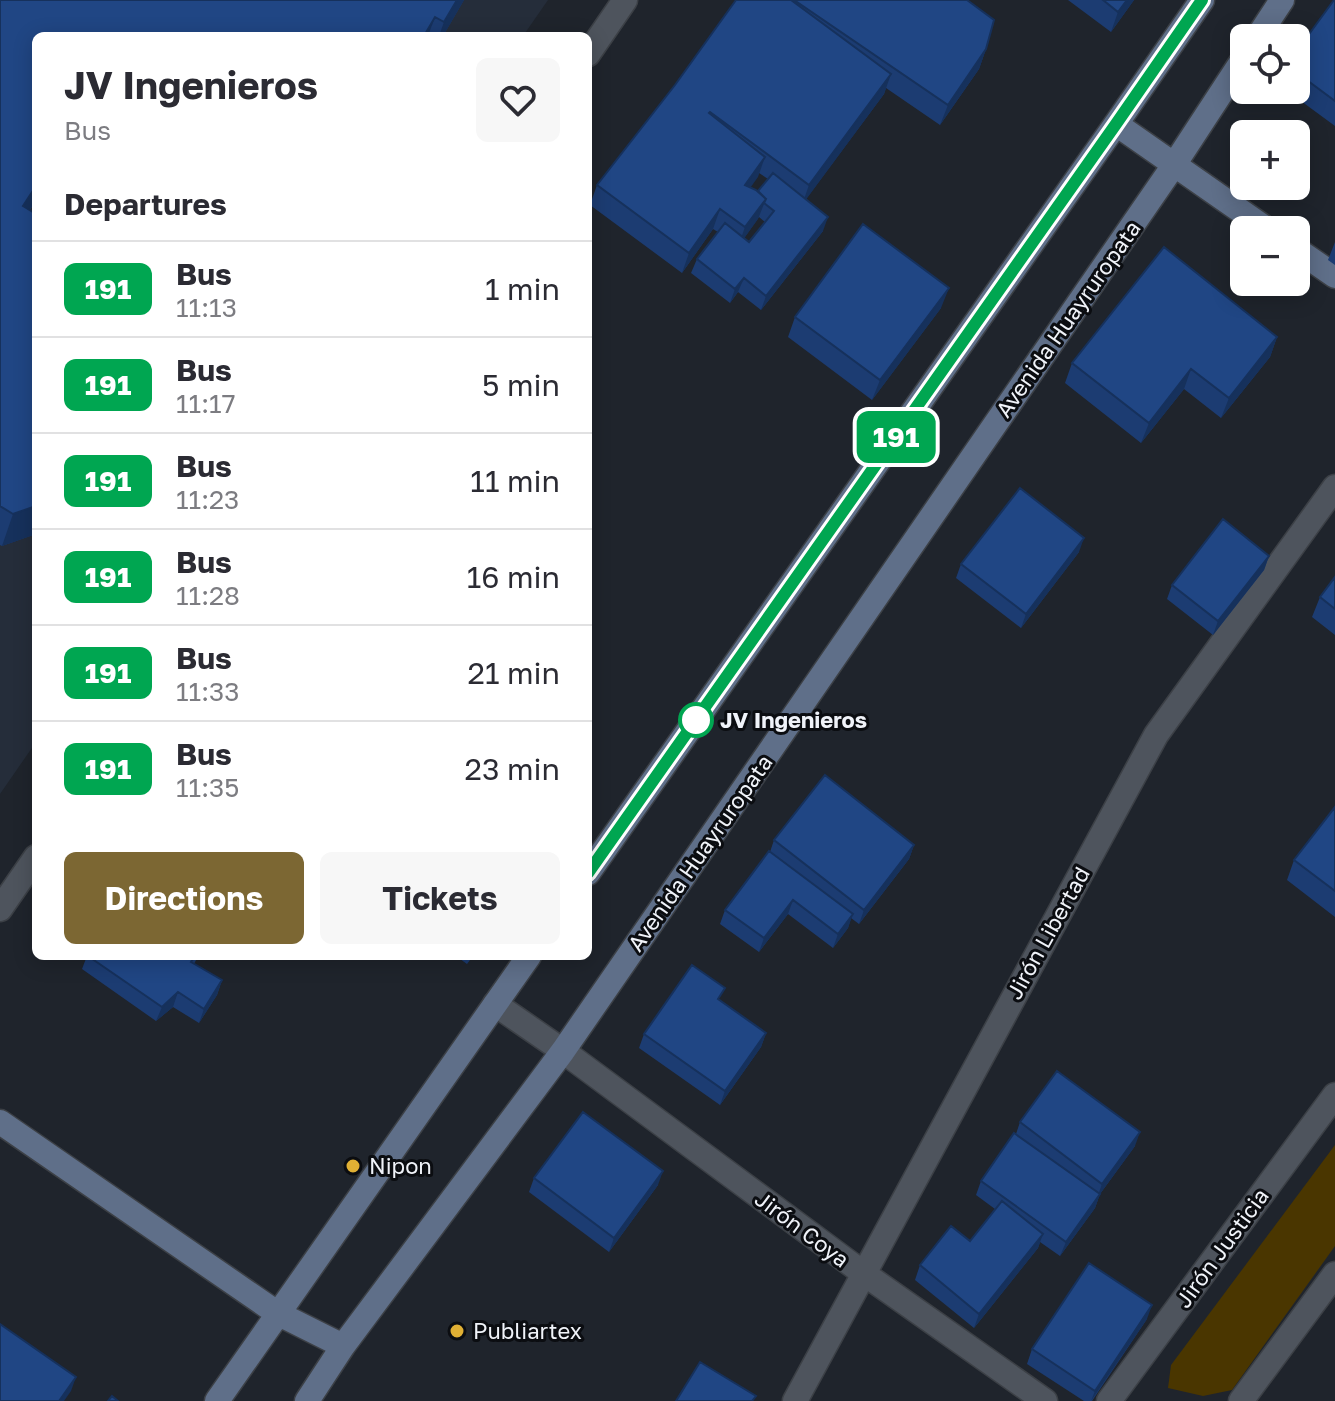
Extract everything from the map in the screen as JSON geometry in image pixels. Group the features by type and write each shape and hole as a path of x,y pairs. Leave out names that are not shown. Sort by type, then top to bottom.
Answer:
{"main road":[{"path":"592,867 1202,0"},
{"path":"1266,24 1282,0"},
{"name":"Avenida Huayruropata","path":"307,1401 343,1346 563,1051 1230,79"},
{"path":"1116,124 1248,216"},
{"path":"1310,259 1335,276"},
{"path":"217,1401 526,960"},
{"path":"0,1122 277,1313 343,1346"}],"street":[{"path":"592,48 625,0"},
{"name":"Jirón Libertad","path":"795,1401 1156,735 1335,487"},
{"path":"0,909 32,863"},
{"name":"Jirón Coya","path":"495,1004 863,1273 1045,1401"},
{"name":"Jirón Justicia","path":"1109,1401 1335,1095"},
{"path":"1241,1401 1335,1274"}],"shaded area":[{"path":"0,0 548,0 526,32 32,32 32,748 0,794"},
{"path":"1335,1145 1335,1246 1232,1390 1203,1396 1168,1388 1171,1365"}],"building":[{"path":"0,0 457,0 444,22 435,17 426,32 32,32 32,192 23,206 32,212 32,507 13,514 0,506"},
{"path":"736,0 791,0 891,74 809,185 710,112 765,157 745,185 766,199 745,227 720,209 689,253 597,185"},
{"path":"794,0 967,0 994,20 986,49 948,105"},
{"path":"1103,0 1127,0 1118,12"},
{"path":"1335,0 1335,101 1310,82 1310,33"},
{"path":"773,173 828,217 766,296 744,278 735,289 697,259 725,223 749,242 774,211 764,203 766,199 758,191"},
{"path":"863,224 949,288 880,380 795,317"},
{"path":"1164,247 1277,337 1229,398 1191,369 1149,423 1072,363"},
{"path":"1020,488 1084,538 1026,614 961,564"},
{"path":"1223,519 1269,556 1218,621 1172,585"},
{"path":"1335,577 1335,609 1320,597"},
{"path":"825,775 914,845 864,910 774,840"},
{"path":"1335,807 1335,891 1294,860"},
{"path":"769,851 853,914 838,934 793,900 764,938 725,910"},
{"path":"94,960 192,960 191,962 222,980 204,1009 178,992 162,1007"},
{"path":"692,965 725,988 718,999 766,1033 725,1091 644,1034"},
{"path":"1057,1071 1140,1132 1102,1184 1020,1122"},
{"path":"583,1112 663,1171 614,1238 534,1178"},
{"path":"1014,1133 1100,1194 1066,1242 981,1181"},
{"path":"1002,1201 1043,1234 979,1314 920,1265 951,1226 970,1241"},
{"path":"1089,1263 1152,1305 1095,1391 1032,1349"},
{"path":"0,1324 76,1377 59,1401 0,1401"},
{"path":"700,1362 756,1396 752,1401 676,1401"}],"bus line":[{"name":"191","path":"592,867 1202,0"}],"place":[{"name":"JV Ingenieros","path":"696,720"},
{"name":"Nipon","path":"353,1166"},
{"name":"Publiartex","path":"457,1331"}]}
